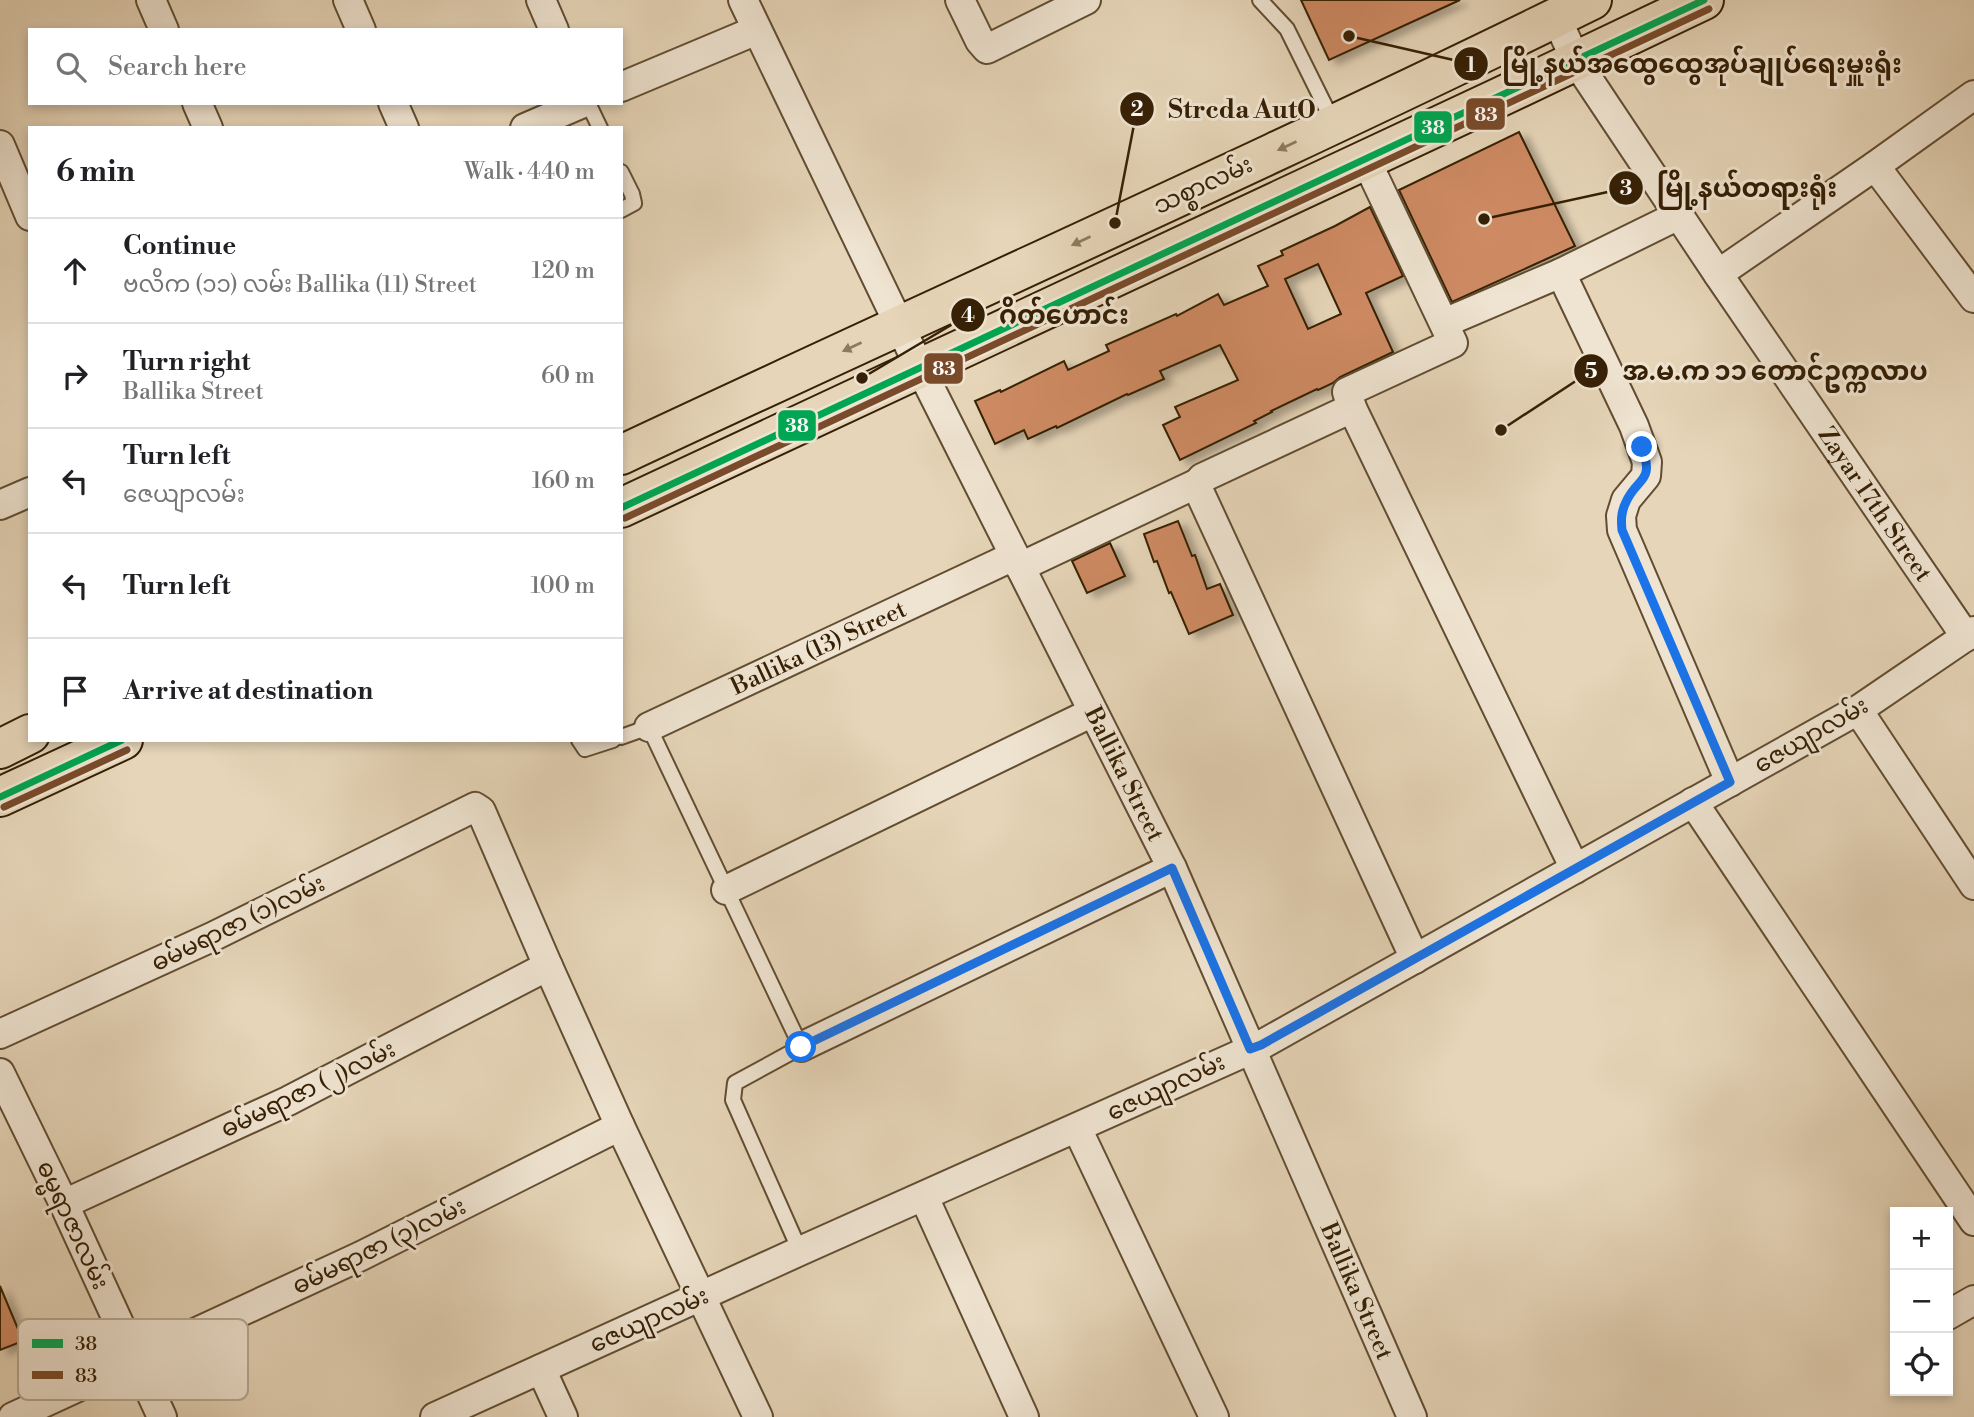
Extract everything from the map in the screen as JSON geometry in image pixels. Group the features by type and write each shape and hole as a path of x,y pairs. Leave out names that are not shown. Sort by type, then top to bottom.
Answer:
{"main road":[{"name":"သစ္စာလမ်း","path":"623,454 1335,124 1592,0"},
{"name":"သစ္စာလမ်း","path":"623,507 1703,0"},
{"path":"1405,90 1425,132"},
{"path":"0,748 28,735"},
{"path":"0,797 119,742"}],"street":[{"path":"151,0 163,28"},
{"path":"348,0 360,28"},
{"path":"541,0 553,28"},
{"name":"Ballika Street","path":"743,0 920,368 1172,868 1412,1417"},
{"path":"960,0 980,41 987,49 1086,0"},
{"name":"Zayar 17th Street","path":"1556,17 1576,61 1718,274 1970,634"},
{"path":"623,86 758,30"},
{"path":"1718,274 1974,95"},
{"path":"198,105 207,126"},
{"path":"394,105 403,126"},
{"path":"530,126 580,105"},
{"path":"0,145 28,211"},
{"path":"1366,160 1453,343 1347,392 1352,408 1575,869"},
{"path":"1875,166 1974,298"},
{"path":"1444,323 1561,273 1679,215"},
{"path":"1561,273 1634,426 1647,462 1646,476 1626,500 1621,516 1622,530 1730,782"},
{"name":"Ballika (13) Street","path":"649,727 1017,561 1198,483 1202,478 1352,408"},
{"path":"1198,483 1199,491 1415,959"},
{"path":"0,506 28,493"},
{"name":"ဇေယျာလမ်း","path":"435,1417 1261,1045 1858,710 1970,634"},
{"path":"1858,710 1974,883"},
{"path":"726,890 1093,712"},
{"path":"1693,803 1974,1220"},
{"name":"ဓမ်မရာဇာ (၁)လမ်း","path":"0,1034 212,937 475,807 481,811 548,967"},
{"path":"801,1047 1172,868"},
{"path":"548,967 758,1417"},
{"name":"ဓမ်မရာဇာ (၂)လမ်း","path":"64,1204 288,1101 548,967"},
{"name":"ဓမ္မရာဇာလမ်း","path":"0,1073 116,1319"},
{"name":"ဓမ်မရာဇာ (၃)လမ်း","path":"224,1319 361,1256 620,1126"},
{"path":"1077,1128 1214,1417"},
{"path":"924,1197 1024,1417"},
{"path":"1953,1312 1974,1300"},
{"path":"541,1369 564,1417"},
{"name":"ဓမ်မရာဇာ (၃)လမ်း","path":"13,1417 49,1400"},
{"name":"ဓမ္မရာဇာလမ်း","path":"154,1400 162,1417"}],"lane":[{"path":"1260,0 1287,29 1335,124"},
{"path":"586,105 599,126"},
{"path":"623,176 634,203 623,210"},
{"path":"649,727 801,1047 735,1083 733,1090 733,1100 800,1251"},
{"name":"Ballika (13) Street","path":"623,736 649,727"},
{"path":"580,742 585,749 607,742"}],"building":[{"path":"1301,0 1460,0 1329,60"},
{"path":"1519,132 1575,246 1452,302 1399,190"},
{"path":"1370,207 1403,276 1366,293 1393,352 1271,411 1254,421 1256,423 1180,460 1163,425 1180,417 1175,407 1238,380 1220,345 1160,371 1164,379 1057,428 1056,426 1028,439 1024,430 995,444 975,401 1000,390 1001,392 1064,361 1068,370 1109,351 1106,345 1176,314 1177,316 1218,294 1224,305 1268,286 1258,266 1283,255 1281,251","holes":["1318,264 1341,314 1308,329 1285,279"]},
{"path":"1178,521 1192,556 1195,555 1207,589 1220,584 1233,615 1189,634 1157,561 1154,562 1144,534"},
{"path":"1110,543 1125,576 1087,593 1072,561"},
{"path":"0,1286 18,1329 18,1343 0,1350"}],"transit line":[{"name":"38","path":"623,507 1704,0"},
{"name":"83","path":"625,518 1709,9"},
{"name":"38","path":"0,797 118,742"},
{"name":"83","path":"4,807 127,750"}],"place":[{"name":"မြို့နယ်အထွေထွေအုပ်ချုပ်ရေးမှူးရုံး","path":"1349,36"},
{"name":"မြို့နယ်တရားရုံး","path":"1484,219"},
{"name":"Strcda Aut0","path":"1115,223"},
{"name":"ဂိတ်ဟောင်း","path":"862,378"},
{"name":"အ.မ.က ၁၁ တောင်ဥက္ကလာပ","path":"1501,430"}],"route":[{"path":"801,1047 1172,868 1250,1049 1730,782 1622,530 1621,516 1626,500 1646,476 1647,462 1642,447"}]}
